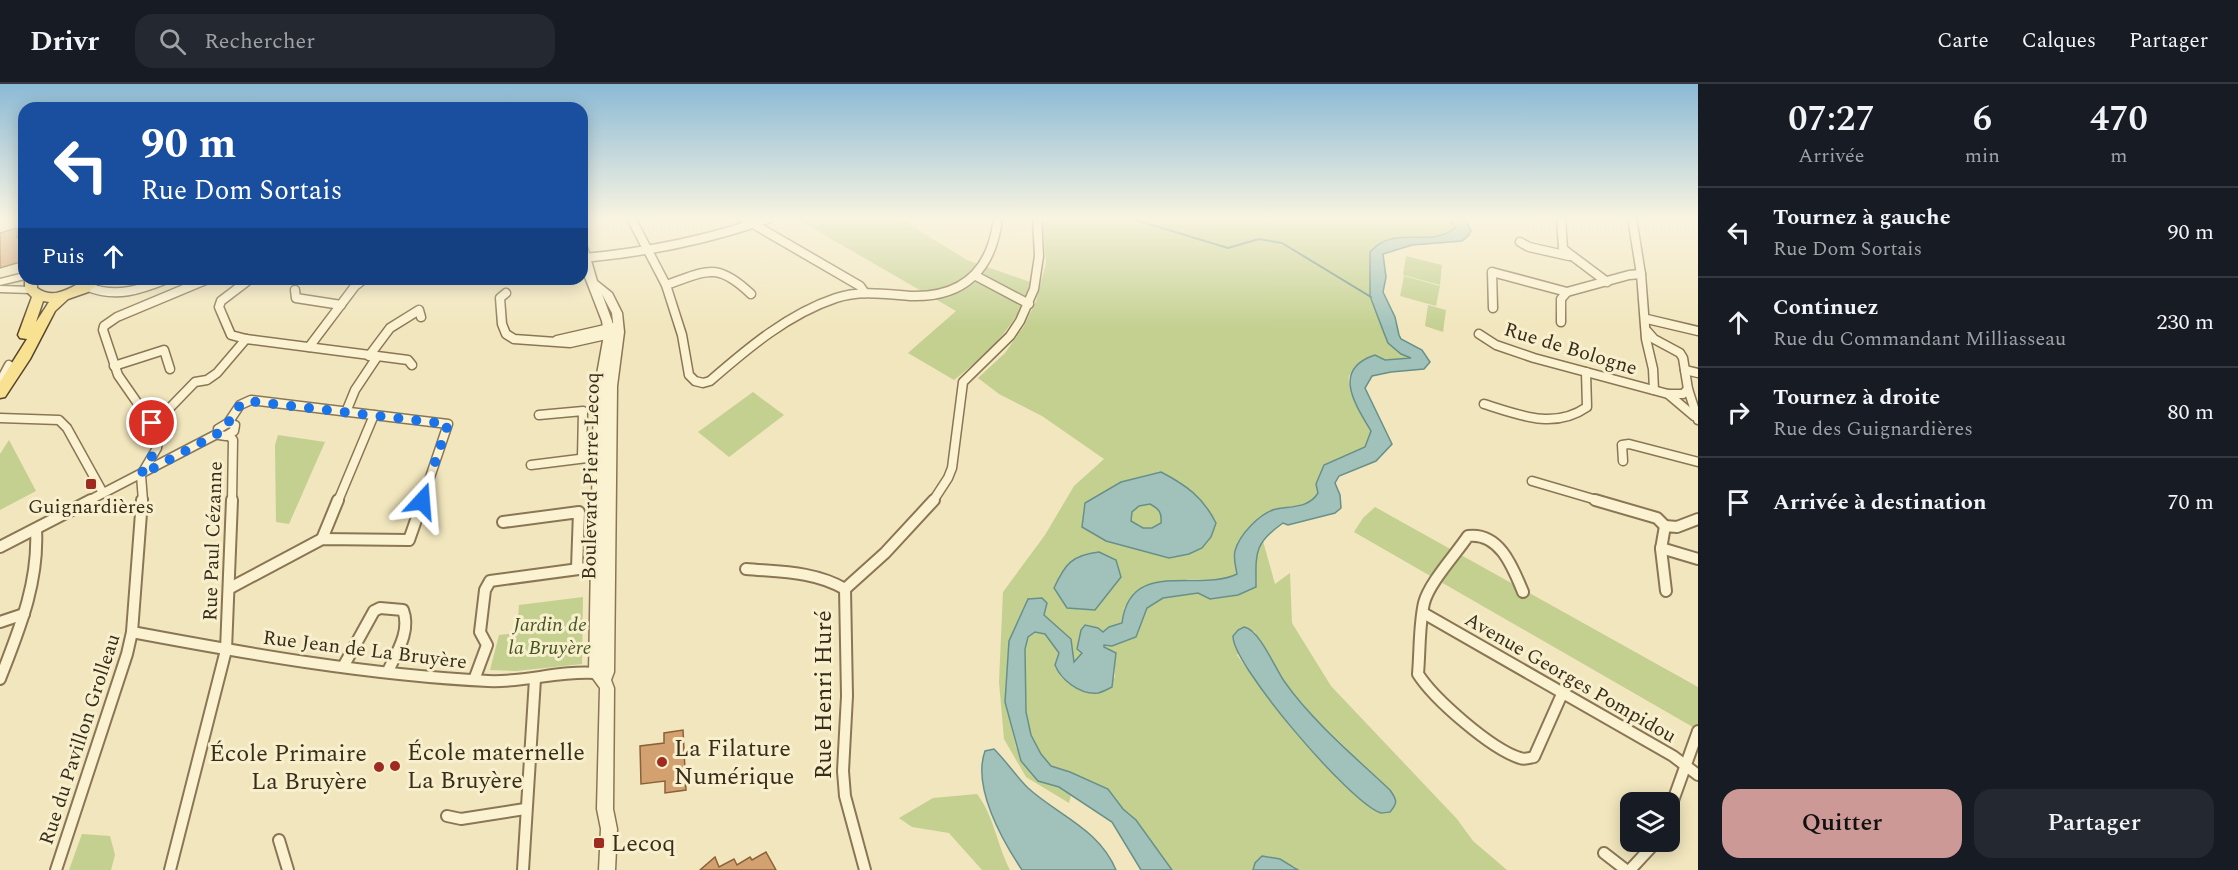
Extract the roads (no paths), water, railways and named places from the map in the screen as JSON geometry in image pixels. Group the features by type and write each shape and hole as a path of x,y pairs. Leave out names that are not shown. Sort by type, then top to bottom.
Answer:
{"main road":[{"path":"0,393 24,359 50,308 65,295 91,285"},
{"path":"0,379 30,325 33,288 65,295"}],"street":[{"path":"650,255 666,285 682,335 689,375 703,383 710,381 753,345 796,318 829,301 865,293 923,296 953,289 982,271 989,255"},
{"path":"806,255 860,286 865,293"},
{"path":"746,568 812,575 834,581 845,589 861,578 936,497 948,477 953,459 958,404 963,384 969,373 995,353 1006,341 1029,304 1037,278 1038,255"},
{"path":"1563,255 1569,256 1607,282"},
{"path":"1638,255 1654,390"},
{"name":"Boulevard Pierre Lecoq","path":"588,267 614,330 605,456 603,565 608,672 600,677 607,688 605,809 609,829 607,870"},
{"path":"666,285 705,270 718,270 735,278 751,294"},
{"path":"1492,308 1492,273 1554,286 1567,292"},
{"path":"1561,322 1561,299 1567,292 1629,274 1641,274"},
{"path":"976,276 1029,304"},
{"path":"0,282 18,278"},
{"path":"88,287 103,293 124,293 149,285"},
{"path":"141,475 157,448 159,434 114,366 103,330 104,326 117,317 194,285"},
{"path":"242,285 225,297 219,306 231,335 246,339 408,360 412,365"},
{"path":"309,347 341,304 358,285"},
{"path":"0,289 33,288"},
{"path":"295,290 296,298 341,304"},
{"path":"506,293 500,298 502,324 506,334 514,339 570,343 614,330"},
{"path":"346,412 355,390 389,327 397,320 419,309 421,317"},
{"path":"1647,319 1697,330"},
{"path":"1647,331 1659,343 1680,353 1698,420"},
{"name":"Rue de Bologne","path":"1479,334 1496,345 1668,394"},
{"path":"160,339 170,369"},
{"path":"152,423 160,418 195,382 207,380 217,373 246,339"},
{"path":"1649,353 1660,349 1672,350"},
{"path":"114,366 164,350"},
{"path":"1685,370 1698,373"},
{"path":"1484,404 1537,419 1552,421 1562,419 1582,412 1587,407 1586,372"},
{"path":"1668,394 1683,394 1688,389"},
{"path":"1668,394 1698,420"},
{"path":"0,547 217,434 240,405 248,401 448,424 409,540 322,539 230,588"},
{"path":"539,415 583,411 582,458"},
{"path":"322,539 374,415"},
{"path":"0,418 59,420 67,428 104,493"},
{"name":"Rue Paul Cézanne","path":"170,870 226,650 230,588 233,440 229,435 235,427 228,423"},
{"path":"217,434 229,435"},
{"path":"1623,461 1622,445 1629,444 1698,462"},
{"path":"531,465 605,456"},
{"name":"Rue du Pavillon Grolleau","path":"56,870 117,690 132,632 143,509 141,475"},
{"path":"1532,481 1657,518 1665,526 1677,527 1698,519"},
{"path":"503,522 579,512 577,568"},
{"path":"1665,526 1662,531 1661,548 1666,591"},
{"path":"0,679 24,614 35,560 36,529"},
{"path":"1523,592 1516,573 1500,548 1473,534 1464,540 1450,563 1436,578 1424,602 1425,614 1420,636 1418,674 1421,682 1455,713 1513,755 1525,759 1534,757 1562,694"},
{"path":"1661,548 1698,559"},
{"path":"474,680 486,645 480,632 485,590 490,581 603,565"},
{"name":"Rue Henri Huré","path":"845,589 847,686 843,771 845,796 866,870"},
{"path":"343,667 375,611 380,608 403,610 406,620 400,646 388,671"},
{"path":"0,622 24,614"},
{"name":"Avenue Georges Pompidou","path":"1425,614 1673,756 1698,775"},
{"name":"Rue Jean de La Bruyère","path":"132,632 226,650 343,667 474,680 495,682 535,679 584,671 600,677"},
{"path":"523,870 525,809 535,679"},
{"path":"1676,792 1698,731"},
{"path":"447,816 461,819 525,809"},
{"path":"279,840 288,870"},
{"path":"1630,870 1647,852"},
{"path":"1604,853 1626,870"}],"water":[{"path":"1370,255 1383,255 1386,277 1383,292 1395,317 1399,335 1401,339 1422,350 1430,362 1424,369 1372,376 1365,388 1392,444 1376,461 1339,476 1335,483 1340,495 1341,508 1335,513 1288,525 1283,523 1273,530 1258,551 1256,587 1238,595 1210,599 1198,593 1163,598 1147,608 1136,637 1112,646 1104,645 1116,653 1112,687 1104,691 1085,692 1066,681 1055,665 1059,653 1045,634 1035,632 1028,637 1025,649 1026,712 1031,735 1041,754 1051,766 1108,789 1123,809 1136,820 1172,870 1141,870 1112,822 1059,787 1038,781 1021,761 1005,702 1009,641 1028,599 1042,598 1047,603 1044,615 1071,639 1074,662 1082,653 1077,649 1081,630 1085,625 1098,628 1103,632 1109,627 1122,623 1128,603 1138,590 1168,581 1221,579 1237,574 1235,551 1241,538 1251,526 1270,511 1300,506 1310,501 1318,493 1316,484 1324,465 1365,447 1371,431 1358,409 1350,388 1350,378 1354,369 1362,361 1375,355 1385,360 1411,358 1401,354 1388,343 1370,296"},
{"path":"1161,472 1178,482 1193,493 1211,514 1216,523 1211,537 1202,548 1189,554 1169,558 1106,541 1082,527 1085,503 1121,482","holes":["1150,504 1158,509 1161,523 1152,528 1143,528 1131,521 1132,512 1139,506"]},
{"path":"1099,552 1116,560 1121,577 1095,610 1067,608 1054,588 1062,573 1076,558"},
{"path":"1244,627 1255,634 1284,681 1308,711 1390,790 1396,801 1390,812 1381,813 1366,804 1346,786 1321,761 1272,703 1238,652 1233,636"},
{"path":"994,749 1028,788 1089,833 1109,856 1116,870 1022,870 998,829 982,781 985,751"},
{"path":"1262,856 1280,859 1298,870 1253,870 1255,863"}],"waterway":[{"path":"1301,255 1371,297"}],"place":[{"name":"Guignardières","path":"91,484"},
{"name":"La Filature Numérique","path":"662,762"},
{"name":"École maternelle La Bruyère","path":"395,766"},
{"name":"École Primaire La Bruyère","path":"379,767"},
{"name":"Lecoq","path":"599,843"}],"park label":[{"name":"Jardin de la Bruyère","path":"550,636"}]}
